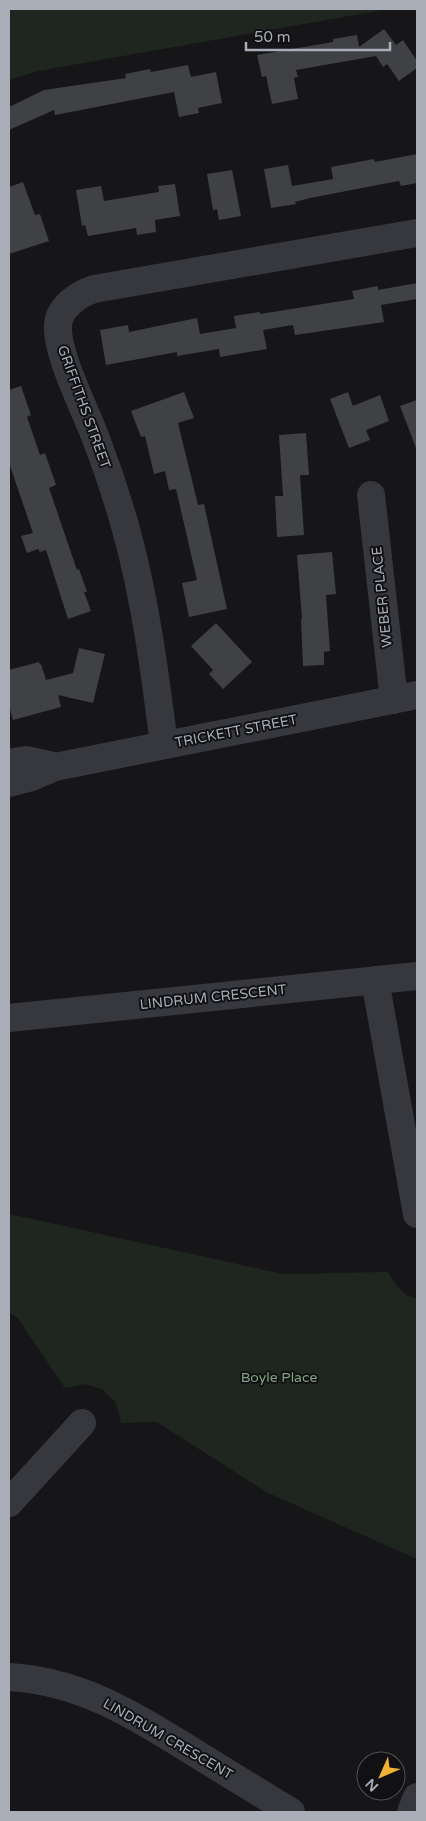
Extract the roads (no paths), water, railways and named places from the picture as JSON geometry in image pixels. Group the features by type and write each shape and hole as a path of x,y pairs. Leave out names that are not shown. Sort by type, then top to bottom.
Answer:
{"street":[{"name":"GRIFFITHS STREET","path":"164,746 151,643 127,532 96,438 61,348 58,322 64,310 78,296 94,289 417,233"},
{"name":"WEBER PLACE","path":"371,495 406,698"},
{"name":"TRICKETT STREET","path":"9,783 32,777 56,767 406,698"},
{"name":"TRICKETT STREET","path":"9,763 26,760 56,767"},
{"name":"LINDRUM CRESCENT","path":"9,1018 417,976"},
{"path":"374,980 417,1214"},
{"path":"9,1503 82,1423"},
{"name":"LINDRUM CRESCENT","path":"9,1678 62,1686 99,1698 134,1716 291,1812"},
{"path":"411,1812 417,1797"}],"park label":[{"name":"Boyle Place","path":"279,1377"}]}
